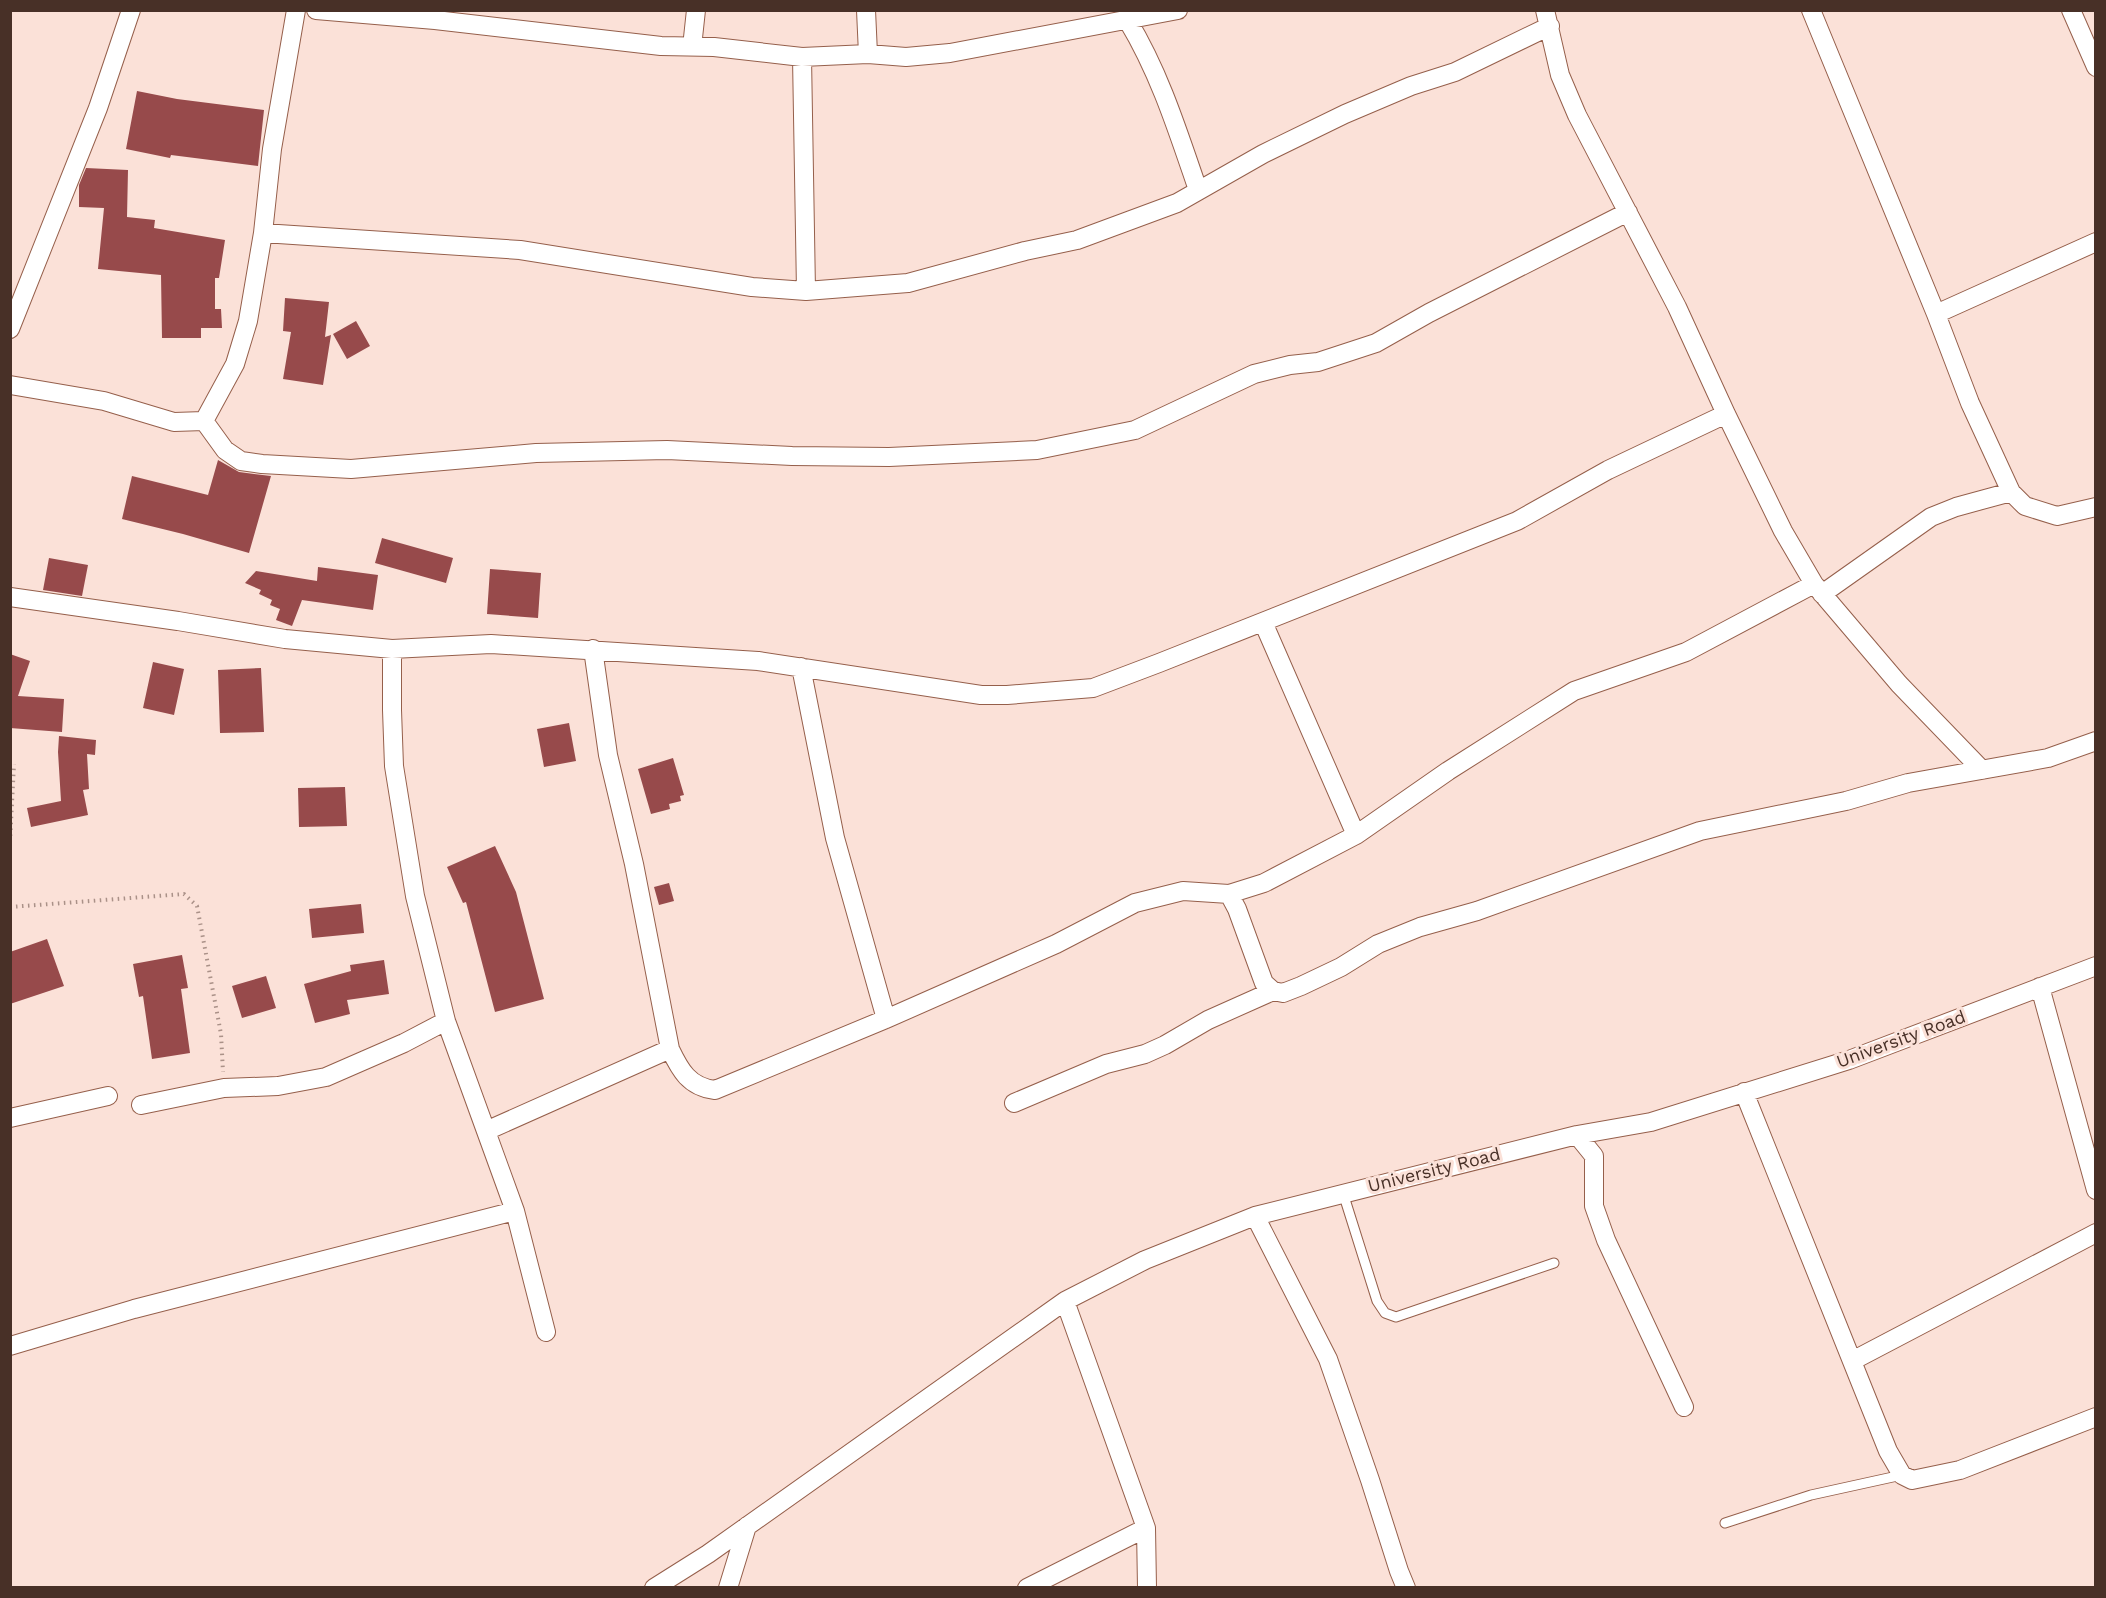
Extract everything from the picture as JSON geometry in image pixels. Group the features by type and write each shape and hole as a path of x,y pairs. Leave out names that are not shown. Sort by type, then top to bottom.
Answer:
{"street":[{"path":"10,329 98,108 131,10"},
{"path":"204,421 235,364 248,321 263,232 272,149 296,10"},
{"path":"316,10 435,15 661,46 714,47 802,57 868,54 906,57 950,53 1178,10"},
{"path":"692,47 696,10"},
{"path":"866,10 868,54"},
{"path":"1811,10 1936,314 1970,403 2011,492 2025,506 2057,516 2096,507"},
{"path":"2071,10 2096,67"},
{"path":"263,232 520,250 752,287 806,291 908,283 1077,240 1177,203 1263,154 1345,114 1455,72 1547,18 1560,75 1577,115 1677,307 1783,531 1818,589 1899,684 1982,770"},
{"path":"1128,21 1152,63 1167,98 1198,190"},
{"path":"802,57 806,291"},
{"path":"204,421 225,450 241,461 351,469 536,453 667,450 792,456 889,457 1037,450 1135,430 1254,374 1290,364 1318,362 1376,343 1459,297 1628,212"},
{"path":"1936,314 2096,242"},
{"path":"10,385 104,402 174,422 204,421"},
{"path":"10,597 285,639 392,650 490,644 758,661 981,695 1093,688 1517,521 1608,471 1726,414"},
{"path":"592,649 608,755 634,864 670,1049 689,1081 703,1089 715,1090 886,1019 1056,944 1135,903 1182,891 1229,894 1264,883 1356,835 1448,771 1574,691 1686,652 1818,589 1931,518 1956,507 2011,492"},
{"path":"1263,622 1356,835"},
{"path":"392,650 394,766 415,896 446,1021 514,1211 546,1332"},
{"path":"801,667 835,838 886,1019"},
{"path":"1014,1103 1106,1064 1145,1054 1208,1020 1273,992 1283,993 1301,986 1341,967 1378,944 1420,927 1477,911 1700,831 1846,801 1908,783 2048,758 2096,741"},
{"path":"1229,894 1237,909 1264,983 1273,992"},
{"name":"University Road","path":"654,1587 708,1554 1065,1301 1145,1260 1255,1216 1577,1135 1651,1122 1849,1060 2096,966"},
{"path":"2040,987 2090,1152 2096,1190"},
{"path":"141,1105 224,1088 278,1086 326,1077 404,1043 446,1021"},
{"path":"486,1131 670,1049"},
{"path":"1744,1092 1888,1451 1902,1474 1912,1480 1960,1470 2096,1417"},
{"path":"10,1118 108,1096"},
{"path":"1577,1135 1594,1156 1594,1206 1606,1240 1684,1407"},
{"path":"10,1346 134,1309 514,1211"},
{"path":"1255,1216 1328,1359 1406,1587"},
{"path":"1852,1361 2096,1233"},
{"path":"1065,1301 1146,1528 1147,1587"},
{"path":"728,1587 747,1526"},
{"path":"1028,1587 1146,1528"}],"lane":[{"path":"1343,1193 1377,1301 1385,1313 1396,1317 1554,1263"},
{"path":"1725,1523 1811,1495 1902,1474"}],"path":[{"path":"10,842 14,764"},
{"path":"10,907 184,894 197,906 221,1034 224,1088"}],"building":[{"path":"137,91 177,99 264,110 258,166 171,155 170,158 126,149"},
{"path":"86,168 128,170 127,217 155,220 154,228 225,240 219,278 215,278 215,309 221,309 222,328 201,328 201,338 162,338 161,275 98,269 104,208 79,207 79,185"},
{"path":"285,298 329,302 325,337 331,335 323,385 283,379 291,332 283,331"},
{"path":"356,321 370,346 347,359 333,334"},
{"path":"218,460 239,472 271,476 249,553 122,519 132,476 208,495"},
{"path":"382,538 453,558 446,583 375,563"},
{"path":"49,558 88,565 82,596 43,590"},
{"path":"318,567 378,575 373,610 302,600 292,626 276,620 280,609 270,605 272,600 259,594 261,590 245,583 256,571 317,581"},
{"path":"490,569 541,573 538,618 487,614"},
{"path":"10,654 30,661 18,696 64,699 62,732 10,728"},
{"path":"153,662 184,669 174,715 143,708"},
{"path":"261,668 264,732 220,733 218,670"},
{"path":"569,723 576,761 544,767 537,729"},
{"path":"59,736 96,740 95,755 87,754 89,789 83,790 88,815 31,827 27,808 61,801"},
{"path":"673,758 684,795 680,796 681,801 669,804 670,809 651,814 638,769"},
{"path":"345,787 347,826 299,827 298,788"},
{"path":"495,846 516,892 544,999 495,1012 466,902 463,903 447,867"},
{"path":"669,883 674,901 659,905 654,887"},
{"path":"361,904 364,933 312,938 309,909"},
{"path":"47,939 64,986 10,1004 10,952"},
{"path":"182,955 188,988 181,989 190,1053 152,1059 143,996 139,997 133,964"},
{"path":"384,960 389,994 347,1000 350,1014 315,1023 304,984 351,971 350,965"},
{"path":"266,976 276,1008 242,1018 232,986"}]}
